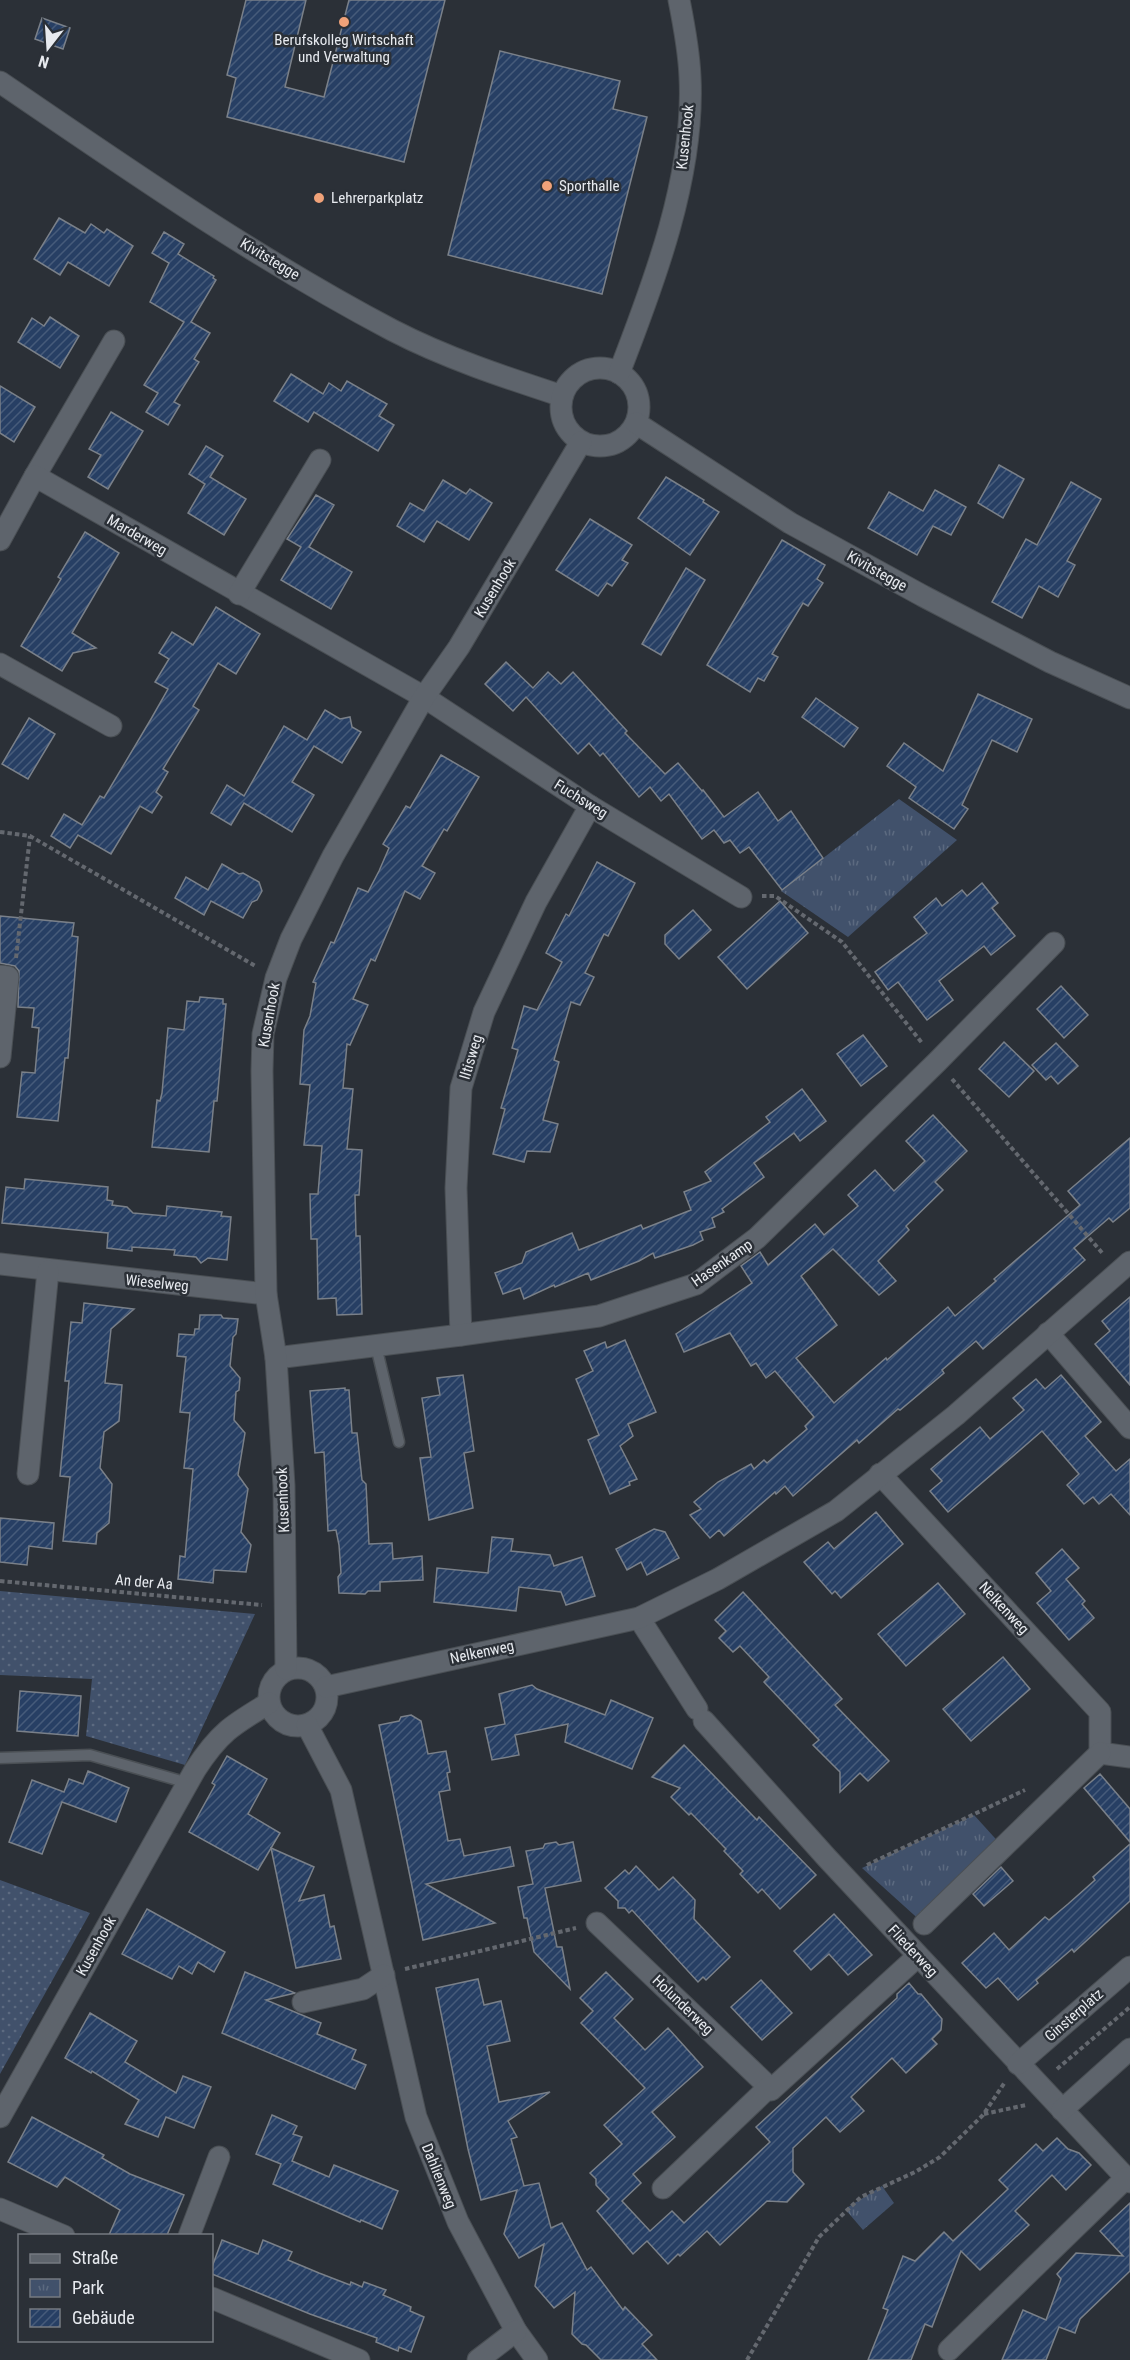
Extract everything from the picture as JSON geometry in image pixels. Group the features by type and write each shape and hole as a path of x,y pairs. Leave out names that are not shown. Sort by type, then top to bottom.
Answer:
{"street":[{"name":"Kusenhook","path":"619,373 650,292 668,236 681,178 689,121 690,78 679,0"},
{"name":"Kivitstegge","path":"0,82 177,203 383,325 483,370 562,396"},
{"path":"0,540 114,341"},
{"path":"600,368 619,373 628,380 637,394 639,407 636,423 629,434 616,443 600,447 581,442 573,436 563,422 560,407 567,385 576,375 589,369 600,368"},
{"name":"Kivitstegge","path":"636,423 790,523 1050,662 1130,698"},
{"name":"Kusenhook","path":"286,1669 284,1486 276,1358 266,1294 262,1071 263,1034 276,978 291,939 333,856 424,697 459,647 581,442"},
{"path":"239,594 320,460"},
{"name":"Marderweg","path":"35,476 239,594 424,697"},
{"path":"0,664 111,726"},
{"name":"Fuchsweg","path":"424,697 590,806 741,897"},
{"name":"Iltisweg","path":"461,1335 456,1188 461,1088 484,1012 536,902 590,806"},
{"name":"Hasenkamp","path":"276,1358 598,1316 696,1284 757,1238 937,1062 1054,943"},
{"path":"0,1057 4,977"},
{"name":"Nelkenweg","path":"326,1687 639,1618 718,1579 836,1511 956,1415 1130,1262"},
{"name":"Wieselweg","path":"0,1264 266,1294"},
{"path":"28,1474 48,1271"},
{"path":"1048,1333 1130,1428"},
{"name":"Nelkenweg","path":"880,1474 1100,1712 1100,1754"},
{"name":"Fliederweg","path":"639,1618 700,1715 844,1877 1128,2180 949,2350"},
{"path":"307,1668 316,1673 326,1687 328,1694 323,1713 307,1725 285,1724 274,1715 269,1703 269,1690 274,1679 286,1669 307,1668"},
{"name":"Kusenhook","path":"0,2117 212,1744 232,1725 269,1703"},
{"name":"Dahlienweg","path":"307,1725 341,1790 416,2117 458,2222 516,2331 537,2360"},
{"path":"1100,1754 1130,1757"},
{"name":"Fliederweg","path":"924,1924 1100,1754"},
{"name":"Holunderweg","path":"597,1923 769,2087"},
{"path":"663,2188 769,2087 771,2090 918,1956"},
{"name":"Ginsterplatz","path":"1018,2064 1130,1967"},
{"path":"303,2002 363,1989 384,1976"},
{"path":"1062,2110 1130,2049"},
{"path":"189,2234 219,2157"},
{"path":"0,2209 62,2234"},
{"path":"213,2298 359,2360"},
{"path":"478,2360 516,2331"}],"lane":[{"path":"376,1346 399,1442"},
{"path":"0,1758 90,1755 188,1783"}],"path":[{"path":"0,832 30,836 276,978"},
{"path":"4,977 15,962 30,836"},
{"name":"An der Aa","path":"0,1581 286,1607"},
{"path":"844,1877 1027,1790"},
{"path":"384,1976 422,1963 597,1923"},
{"path":"1038,2085 1130,2007"},
{"path":"747,2360 819,2237 845,2209 861,2197 915,2172 940,2157 983,2115 1018,2064"},
{"path":"983,2115 1029,2104 1062,2110"}],"green space":[{"path":"899,799 957,840 848,937 781,891"},
{"path":"0,1591 255,1614 185,1765 86,1736 92,1679 0,1675"},
{"path":"974,1815 1003,1847 924,1924 862,1868"},
{"path":"0,1880 90,1913 0,2074"},
{"path":"882,2186 894,2203 863,2230 845,2209"}],"building":[{"name":"Berufskolleg Wirtschaft und Verwaltung","path":"246,0 306,0 285,87 324,97 349,0 445,0 404,162 227,117 236,78 227,75"},
{"path":"42,18 70,28 63,49 35,39"},
{"name":"Sporthalle","path":"500,51 620,81 613,109 647,117 602,294 448,255"},
{"path":"59,218 85,233 91,224 104,233 107,229 133,246 109,286 68,262 60,275 34,259"},
{"path":"164,232 184,244 178,254 214,276 216,280 191,322 210,333 194,359 199,362 174,402 180,405 168,425 146,412 158,393 144,385 184,322 150,302 169,263 152,253"},
{"path":"50,317 79,336 60,368 18,342 32,318 44,326"},
{"path":"291,374 323,394 329,383 341,391 347,381 387,404 379,416 394,425 378,451 314,412 308,422 274,401"},
{"path":"0,386 35,407 14,442 0,433"},
{"path":"111,412 143,431 108,489 88,477 101,455 89,449"},
{"path":"206,446 223,456 210,477 246,499 224,535 188,513 205,484 189,474"},
{"path":"999,465 1024,479 1003,518 978,503"},
{"path":"666,477 719,512 690,555 638,518"},
{"path":"443,480 466,494 470,489 492,503 469,540 437,521 424,542 397,526 410,503 424,511"},
{"path":"1071,482 1101,499 1067,561 1075,565 1058,597 1039,586 1022,618 992,602 1026,539 1037,545"},
{"path":"935,490 966,507 951,535 933,526 917,555 868,528 889,492 923,511"},
{"path":"316,495 334,505 309,547 352,572 331,609 281,580 301,547 287,539"},
{"path":"590,519 632,545 622,560 628,563 612,586 607,583 598,596 556,570"},
{"path":"85,532 119,553 72,633 96,648 73,653 62,671 21,646 61,579 58,577"},
{"path":"782,540 825,565 817,579 823,583 808,606 803,603 772,654 778,657 764,681 758,678 750,692 707,665"},
{"path":"686,568 705,580 661,655 642,644"},
{"path":"216,607 260,634 236,674 218,663 193,706 199,710 163,769 168,772 156,792 162,797 152,813 140,806 111,854 78,835 70,848 51,836 64,814 82,825 100,796 104,798 151,719 168,689 155,682 169,659 159,653 172,632 193,645"},
{"path":"506,662 533,688 548,672 561,684 573,672 627,731 625,733 665,774 678,763 724,817 758,792 778,821 791,811 823,858 782,890 749,847 740,853 730,840 724,843 714,830 702,839 669,794 661,801 650,787 639,797 603,753 600,756 589,743 578,754 526,697 513,711 485,684"},
{"path":"978,694 1032,719 1017,752 992,740 962,805 968,809 954,829 909,798 916,787 887,766 904,743 943,771"},
{"path":"816,698 858,728 844,747 802,717"},
{"path":"325,710 340,719 350,717 352,727 361,732 342,763 314,746 292,782 314,795 292,832 244,803 231,825 211,813 227,785 244,796 284,726 307,740"},
{"path":"29,718 55,734 28,779 2,764"},
{"path":"441,755 479,777 447,831 444,829 422,866 435,873 420,899 405,891 375,961 371,959 353,999 368,1005 350,1045 347,1044 343,1088 353,1089 347,1149 362,1150 359,1195 355,1195 356,1236 360,1236 362,1314 337,1315 336,1298 318,1299 317,1239 311,1239 310,1194 318,1194 322,1146 304,1145 310,1085 300,1084 304,1030 310,1016 316,983 313,982 331,942 334,943 358,888 368,892 389,848 383,844 406,806 410,808"},
{"path":"597,862 635,883 608,936 604,934 585,973 594,977 580,1005 571,1002 554,1060 559,1062 543,1120 558,1124 550,1152 527,1151 524,1162 493,1154 505,1109 501,1108 518,1050 512,1048 524,1006 537,1010 562,962 546,953 566,914 569,916"},
{"path":"222,864 259,882 262,891 257,900 252,902 243,918 211,901 204,915 175,898 186,877 208,890"},
{"path":"982,883 998,903 992,908 1015,936 991,955 984,946 939,981 953,1000 927,1020 898,982 888,990 875,972 927,933 914,917 936,898 942,906 962,890 967,896"},
{"path":"780,901 808,933 747,989 718,957"},
{"path":"693,910 711,930 679,959 665,944 665,935"},
{"path":"0,916 74,923 72,936 78,937 68,1058 65,1058 58,1121 17,1117 22,1072 35,1073 39,1028 32,1027 34,1008 18,1007 19,971 15,966 0,963"},
{"path":"1061,986 1088,1015 1064,1038 1037,1009"},
{"path":"200,997 223,999 223,1004 226,1004 217,1101 214,1101 209,1152 152,1147 157,1100 160,1101 162,1093 168,1028 184,1030 187,1001 199,1002"},
{"path":"863,1035 887,1066 861,1086 837,1054"},
{"path":"1004,1042 1034,1071 1009,1097 979,1069"},
{"path":"1056,1043 1078,1066 1058,1084 1051,1076 1046,1080 1032,1065"},
{"path":"802,1089 826,1121 800,1141 794,1133 754,1163 764,1177 722,1209 724,1212 712,1218 715,1227 700,1232 703,1240 655,1258 653,1253 591,1280 588,1273 524,1299 520,1288 503,1294 495,1273 522,1263 526,1252 572,1233 579,1250 641,1225 643,1229 691,1210 684,1192 711,1181 705,1172 770,1122 766,1117"},
{"path":"933,1115 967,1151 935,1182 943,1190 906,1226 909,1230 878,1261 896,1281 879,1295 833,1249 801,1276 837,1325 796,1358 834,1403 948,1307 955,1316 996,1281 994,1279 1080,1205 1068,1191 1130,1138 1130,1208 1113,1222 1109,1218 1074,1248 1085,1260 983,1349 976,1341 942,1370 944,1373 930,1385 859,1443 857,1440 793,1496 785,1486 724,1536 719,1530 710,1538 690,1515 701,1509 694,1502 718,1482 751,1464 754,1469 764,1460 767,1463 807,1429 805,1426 814,1417 775,1371 766,1378 756,1363 751,1366 730,1333 684,1352 676,1334 752,1283 741,1266 760,1252 768,1265 815,1224 824,1235 858,1206 848,1195 875,1170 894,1191 925,1161 906,1141"},
{"path":"25,1179 108,1187 107,1200 113,1201 112,1205 127,1207 133,1213 166,1216 167,1206 222,1212 221,1216 231,1217 227,1260 208,1258 201,1263 196,1257 174,1255 175,1250 132,1247 132,1251 107,1248 108,1233 2,1223 6,1187 24,1189"},
{"path":"1130,1297 1130,1385 1095,1344 1110,1331 1102,1321"},
{"path":"84,1303 134,1309 111,1329 105,1383 122,1385 119,1421 104,1432 100,1468 112,1484 109,1523 97,1533 96,1544 63,1541 70,1477 60,1476 69,1381 65,1381 71,1322 82,1323"},
{"path":"200,1315 221,1315 223,1318 238,1319 236,1334 233,1337 230,1366 240,1378 239,1390 236,1392 234,1420 245,1433 238,1475 248,1489 241,1532 251,1545 246,1572 214,1570 213,1583 178,1579 180,1556 185,1557 193,1469 184,1468 190,1413 180,1412 186,1357 177,1356 179,1334 194,1335 195,1329 199,1329"},
{"path":"625,1340 656,1412 628,1424 633,1436 620,1446 637,1479 629,1482 630,1485 610,1494 588,1440 599,1435 576,1379 593,1371 584,1351 605,1342 607,1348"},
{"path":"463,1375 474,1451 464,1453 473,1508 429,1520 420,1458 431,1457 422,1398 440,1395 437,1378"},
{"path":"1061,1375 1101,1422 1085,1436 1116,1471 1130,1459 1130,1515 1111,1494 1099,1504 1093,1497 1084,1504 1067,1485 1079,1474 1042,1431 948,1512 930,1491 942,1481 931,1469 980,1427 990,1439 1024,1410 1013,1398 1036,1379 1045,1389"},
{"path":"345,1388 349,1390 352,1433 357,1433 362,1480 366,1484 369,1544 392,1543 393,1559 422,1556 423,1580 380,1582 380,1591 368,1591 365,1594 339,1593 338,1577 341,1573 339,1545 336,1530 328,1531 324,1452 315,1453 310,1391"},
{"path":"876,1512 903,1544 841,1598 835,1591 832,1594 804,1562 828,1542 834,1549"},
{"path":"0,1518 54,1523 52,1549 29,1546 27,1565 0,1562"},
{"path":"654,1529 665,1532 679,1558 647,1575 641,1562 627,1570 616,1549"},
{"path":"492,1537 513,1539 511,1551 550,1555 554,1566 582,1557 595,1596 566,1605 561,1592 519,1587 516,1611 434,1602 437,1568 488,1573"},
{"path":"1062,1549 1079,1568 1066,1579 1085,1601 1082,1604 1094,1618 1069,1640 1037,1603 1051,1591 1036,1573"},
{"path":"938,1583 965,1614 906,1666 878,1634"},
{"path":"743,1592 842,1699 835,1705 889,1761 868,1781 860,1773 840,1792 840,1772 813,1745 819,1740 764,1682 769,1677 740,1646 733,1652 719,1638 726,1631 715,1620"},
{"path":"1003,1657 1030,1689 971,1741 943,1709"},
{"path":"532,1685 605,1715 611,1700 653,1718 632,1769 565,1742 568,1724 515,1735 519,1755 492,1760 485,1728 505,1724 499,1694"},
{"path":"20,1691 81,1696 78,1736 17,1731"},
{"path":"411,1715 421,1721 428,1754 446,1751 450,1772 447,1773 450,1790 439,1792 448,1841 460,1839 464,1856 510,1847 514,1866 426,1884 495,1923 423,1940 379,1725 399,1721 401,1717"},
{"path":"684,1745 757,1820 759,1817 816,1875 780,1909 762,1889 758,1893 740,1874 743,1871 724,1851 726,1849 691,1813 689,1815 671,1797 680,1788 652,1777"},
{"path":"227,1756 267,1779 248,1814 280,1833 258,1870 189,1832 215,1785 212,1783"},
{"path":"88,1771 129,1788 116,1822 62,1802 42,1854 9,1842 32,1780 64,1792 69,1779 83,1784"},
{"path":"1100,1774 1130,1809 1130,1842 1084,1788"},
{"path":"556,1842 559,1845 573,1842 581,1881 545,1888 557,1947 562,1947 570,1989 534,1952 518,1887 533,1884 526,1851 543,1848 545,1844"},
{"path":"1130,1844 1130,1901 1074,1952 1072,1949 1036,1980 1038,1983 1018,2000 998,1978 986,1988 962,1963 994,1933 1009,1950 1045,1917 1049,1920 1068,1904 1095,1880 1093,1877"},
{"path":"271,1848 314,1867 299,1901 324,1895 330,1927 334,1926 341,1959 296,1968"},
{"path":"636,1866 659,1890 673,1877 695,1900 694,1919 730,1957 706,1980 703,1977 698,1982 632,1910 629,1913 625,1908 618,1908 618,1901 605,1888 625,1870 629,1874"},
{"path":"1001,1867 1013,1881 984,1906 973,1894"},
{"path":"147,1909 225,1952 214,1972 198,1962 192,1974 179,1966 172,1979 122,1954"},
{"path":"834,1914 872,1955 848,1975 829,1954 811,1970 794,1951"},
{"path":"245,1972 295,1993 266,2000 321,2023 317,2034 356,2050 352,2059 366,2065 355,2089 222,2033"},
{"path":"606,1972 633,1999 614,2018 645,2050 668,2028 703,2067 652,2112 675,2137 633,2174 641,2183 622,2201 650,2231 672,2211 684,2223 770,2142 756,2127 897,1998 897,1994 909,1983 942,2019 941,2030 932,2039 937,2044 906,2073 892,2058 851,2097 864,2111 840,2132 826,2117 793,2148 793,2172 804,2184 787,2202 767,2201 720,2245 707,2231 668,2264 647,2241 633,2254 597,2211 609,2199 596,2185 596,2179 590,2173 622,2144 604,2125 645,2088 581,2023 593,2011 580,1998"},
{"path":"478,1979 484,2005 501,2001 510,2041 487,2046 499,2102 550,2092 508,2121 517,2137 511,2139 524,2186 539,2183 551,2228 562,2223 587,2270 591,2267 623,2310 625,2307 652,2335 642,2344 657,2360 601,2360 586,2345 582,2344 572,2334 575,2292 554,2308 535,2286 544,2244 519,2258 504,2234 517,2190 481,2200 468,2149 436,1988"},
{"path":"761,1980 792,2013 762,2040 731,2007"},
{"path":"90,2013 137,2041 125,2062 176,2093 183,2076 211,2087 194,2128 166,2117 158,2137 125,2124 139,2100 92,2071 91,2073 65,2058"},
{"path":"272,2115 297,2126 293,2134 302,2137 292,2161 329,2177 334,2165 398,2191 382,2229 361,2220 360,2222 273,2184 281,2164 256,2154"},
{"path":"32,2117 104,2155 102,2158 130,2174 184,2195 167,2234 109,2234 120,2210 65,2177 57,2187 8,2162"},
{"path":"1057,2138 1068,2149 1079,2153 1091,2165 1066,2190 1052,2175 1015,2211 1029,2225 980,2270 961,2251 932,2327 925,2324 911,2360 868,2360 888,2310 883,2308 903,2256 915,2261 944,2232 953,2241 1008,2189 999,2180 1036,2144 1043,2151"},
{"path":"1130,2203 1130,2271 1080,2319 1075,2333 1059,2327 1046,2360 1002,2360 1023,2310 1046,2320 1061,2279 1057,2274 1076,2253 1123,2256 1100,2231"},
{"path":"222,2240 258,2254 263,2240 292,2252 288,2260 319,2273 350,2285 351,2282 362,2287 364,2282 386,2290 383,2295 411,2307 410,2311 424,2317 411,2352 399,2347 398,2351 376,2342 377,2338 310,2314 213,2274 213,2264"}],"place":[{"name":"Berufskolleg Wirtschaft und Verwaltung","path":"344,22"},
{"name":"Sporthalle","path":"547,186"},
{"name":"Lehrerparkplatz","path":"319,198"}]}
